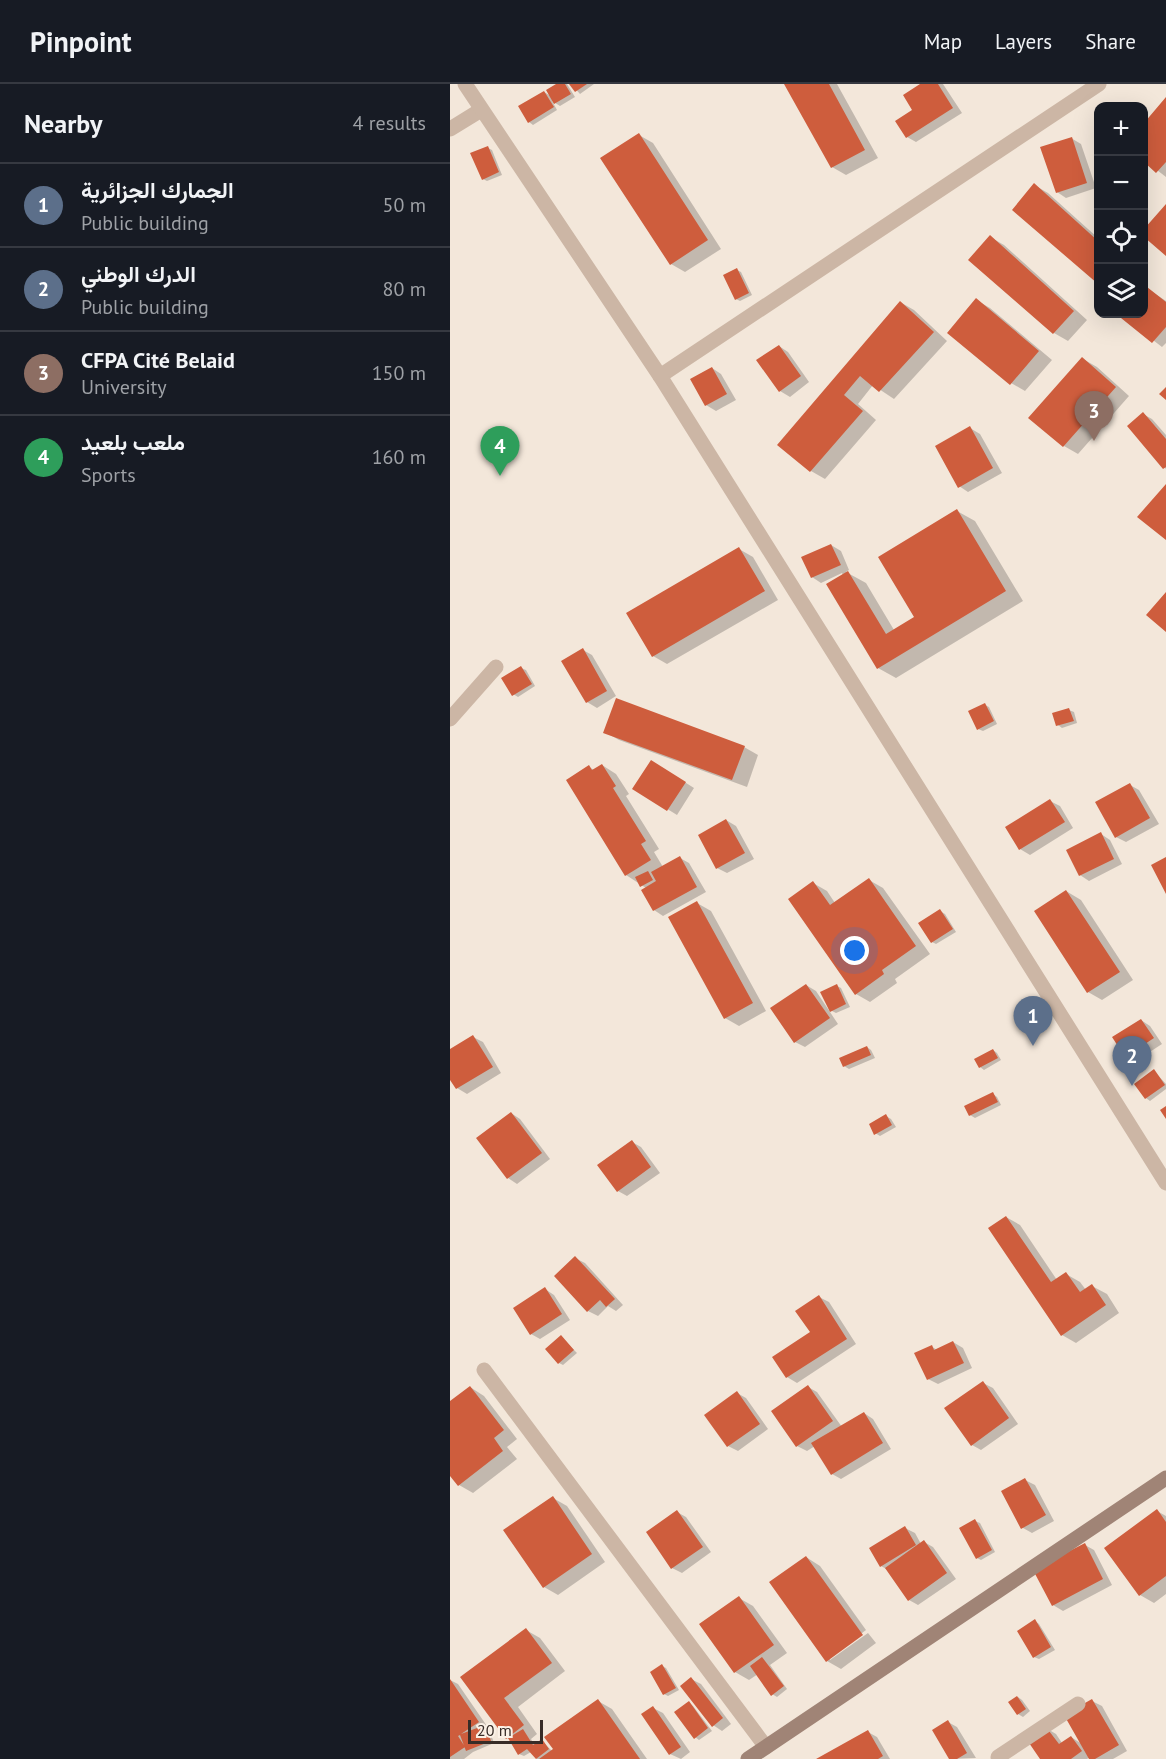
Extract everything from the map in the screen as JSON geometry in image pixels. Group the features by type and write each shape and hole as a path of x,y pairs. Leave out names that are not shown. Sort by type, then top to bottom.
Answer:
{"main road":[{"path":"748,1759 1166,1478"}],"street":[{"path":"465,84 660,376 1166,1183"},
{"path":"660,376 1099,84"},
{"path":"450,129 481,110"},
{"path":"450,720 496,667"},
{"path":"484,1370 766,1746"},
{"path":"1000,1759 998,1757 1078,1704"}],"building":[{"path":"556,84 565,84 571,94 554,104 546,90"},
{"path":"569,84 587,84 575,92"},
{"path":"784,84 829,84 865,150 831,168"},
{"path":"920,84 938,84 953,108 906,138 895,121 912,110 903,95"},
{"path":"544,91 554,107 528,123 518,106"},
{"path":"1166,97 1166,162 1156,173 1148,166 1148,118"},
{"path":"639,133 708,240 670,265 600,158"},
{"path":"1072,137 1087,183 1056,193 1040,147"},
{"path":"488,146 499,172 482,180 470,153"},
{"path":"1034,183 1094,237 1094,281 1012,210"},
{"path":"1166,204 1166,256 1148,240 1148,224"},
{"path":"990,235 1074,311 1053,334 968,260"},
{"path":"737,268 749,293 735,300 723,275"},
{"path":"1148,288 1166,302 1166,327 1152,343 1121,318 1148,318"},
{"path":"976,298 1039,351 1010,385 947,333"},
{"path":"900,301 934,332 879,392 860,376 844,395 863,411 810,472 777,445"},
{"path":"779,345 801,376 779,392 756,360"},
{"path":"1082,357 1116,387 1063,447 1028,418"},
{"path":"712,367 727,394 705,406 690,379"},
{"path":"1166,387 1166,400 1159,394"},
{"path":"1143,412 1166,439 1166,467 1163,469 1127,426"},
{"path":"970,426 993,468 958,488 935,446"},
{"path":"1166,484 1166,540 1137,517"},
{"path":"957,509 1006,591 877,669 826,584 848,571 886,634 914,617 878,557"},
{"path":"831,544 841,565 811,578 801,557"},
{"path":"739,547 765,591 652,657 626,613"},
{"path":"1166,592 1166,632 1146,615"},
{"path":"583,648 607,691 586,703 561,661"},
{"path":"521,666 532,684 512,696 501,678"},
{"path":"616,698 745,746 732,780 603,733"},
{"path":"985,703 994,721 977,730 968,711"},
{"path":"1069,708 1074,721 1056,726 1052,713"},
{"path":"651,760 686,782 667,811 632,789"},
{"path":"602,764 616,786 613,788 646,841 641,844 651,860 625,876 566,780 589,765 592,770"},
{"path":"1130,783 1150,818 1115,838 1095,802"},
{"path":"1050,799 1065,822 1019,850 1005,827"},
{"path":"726,819 745,853 716,869 698,835"},
{"path":"1101,832 1114,859 1079,876 1066,850"},
{"path":"680,856 697,887 653,911 641,890 656,881 651,872"},
{"path":"1166,857 1166,894 1151,865"},
{"path":"648,871 653,880 640,887 635,877"},
{"path":"869,878 916,946 882,970 884,974 855,995 788,899 813,881 830,905"},
{"path":"1066,890 1120,972 1087,993 1034,911"},
{"path":"697,901 753,1003 724,1019 668,917"},
{"path":"940,909 953,929 931,943 918,923"},
{"path":"806,984 830,1018 794,1043 770,1008"},
{"path":"837,984 846,1004 830,1012 820,992"},
{"path":"1141,1019 1154,1038 1125,1057 1112,1037"},
{"path":"473,1035 493,1067 456,1089 450,1080 450,1049"},
{"path":"867,1046 871,1055 843,1067 839,1058"},
{"path":"993,1049 998,1058 979,1068 974,1059"},
{"path":"1154,1069 1165,1085 1145,1099 1134,1084"},
{"path":"993,1092 998,1102 969,1116 964,1106"},
{"path":"1166,1106 1166,1119 1160,1110"},
{"path":"511,1112 542,1153 507,1179 476,1138"},
{"path":"886,1114 892,1125 874,1135 869,1124"},
{"path":"632,1140 651,1167 617,1192 597,1165"},
{"path":"1006,1216 1051,1282 1066,1272 1080,1292 1092,1284 1106,1305 1061,1336 988,1228"},
{"path":"575,1256 615,1299 606,1307 600,1300 587,1312 554,1276"},
{"path":"545,1287 562,1314 530,1335 513,1308"},
{"path":"819,1295 847,1339 786,1378 772,1357 810,1332 795,1311"},
{"path":"561,1335 574,1350 558,1364 545,1349"},
{"path":"953,1341 964,1363 927,1380 914,1353 932,1345 934,1350"},
{"path":"983,1381 1009,1418 971,1446 944,1408"},
{"path":"808,1385 833,1421 796,1447 771,1411"},
{"path":"470,1386 504,1430 494,1438 503,1451 458,1486 450,1476 450,1401"},
{"path":"737,1391 760,1424 727,1447 704,1415"},
{"path":"864,1412 883,1443 831,1475 811,1443"},
{"path":"1025,1478 1046,1515 1021,1529 1001,1491"},
{"path":"553,1496 592,1554 543,1588 503,1530"},
{"path":"1157,1509 1166,1522 1166,1576 1139,1596 1104,1548"},
{"path":"677,1510 703,1547 671,1569 646,1532"},
{"path":"975,1519 992,1550 976,1559 959,1528"},
{"path":"905,1526 916,1545 880,1567 869,1548"},
{"path":"924,1540 947,1573 908,1601 885,1568"},
{"path":"1085,1543 1103,1579 1052,1606 1033,1570"},
{"path":"806,1556 863,1635 826,1662 769,1582"},
{"path":"739,1596 774,1645 734,1673 699,1624"},
{"path":"1035,1619 1051,1647 1033,1658 1017,1631"},
{"path":"526,1628 552,1663 504,1698 524,1725 506,1739 460,1677"},
{"path":"762,1657 784,1686 771,1696 750,1666"},
{"path":"662,1664 676,1688 663,1695 650,1672"},
{"path":"691,1677 723,1718 712,1727 680,1686"},
{"path":"450,1679 479,1722 461,1734 485,1725 491,1741 466,1751 465,1747 450,1757"},
{"path":"1017,1696 1026,1709 1017,1715 1008,1702"},
{"path":"598,1699 640,1759 539,1759 553,1749 544,1737"},
{"path":"1092,1699 1119,1745 1095,1759 1089,1759 1064,1715"},
{"path":"689,1701 708,1728 694,1739 674,1712"},
{"path":"653,1706 681,1747 669,1755 641,1714"},
{"path":"948,1720 967,1753 957,1759 949,1759 932,1730"},
{"path":"1046,1727 1059,1744 1071,1736 1082,1751 1071,1759 1040,1759 1027,1740"},
{"path":"523,1729 533,1745 542,1739 549,1749 536,1759 527,1749 518,1755 508,1738"},
{"path":"868,1730 883,1756 878,1759 816,1759"}],"place":[{"name":"CFPA Cité Belaid","path":"1094,441"},
{"name":"ملعب بلعيد","path":"500,476"},
{"name":"الجمارك الجزائرية","path":"1033,1046"},
{"name":"الدرك الوطني","path":"1132,1086"}]}
